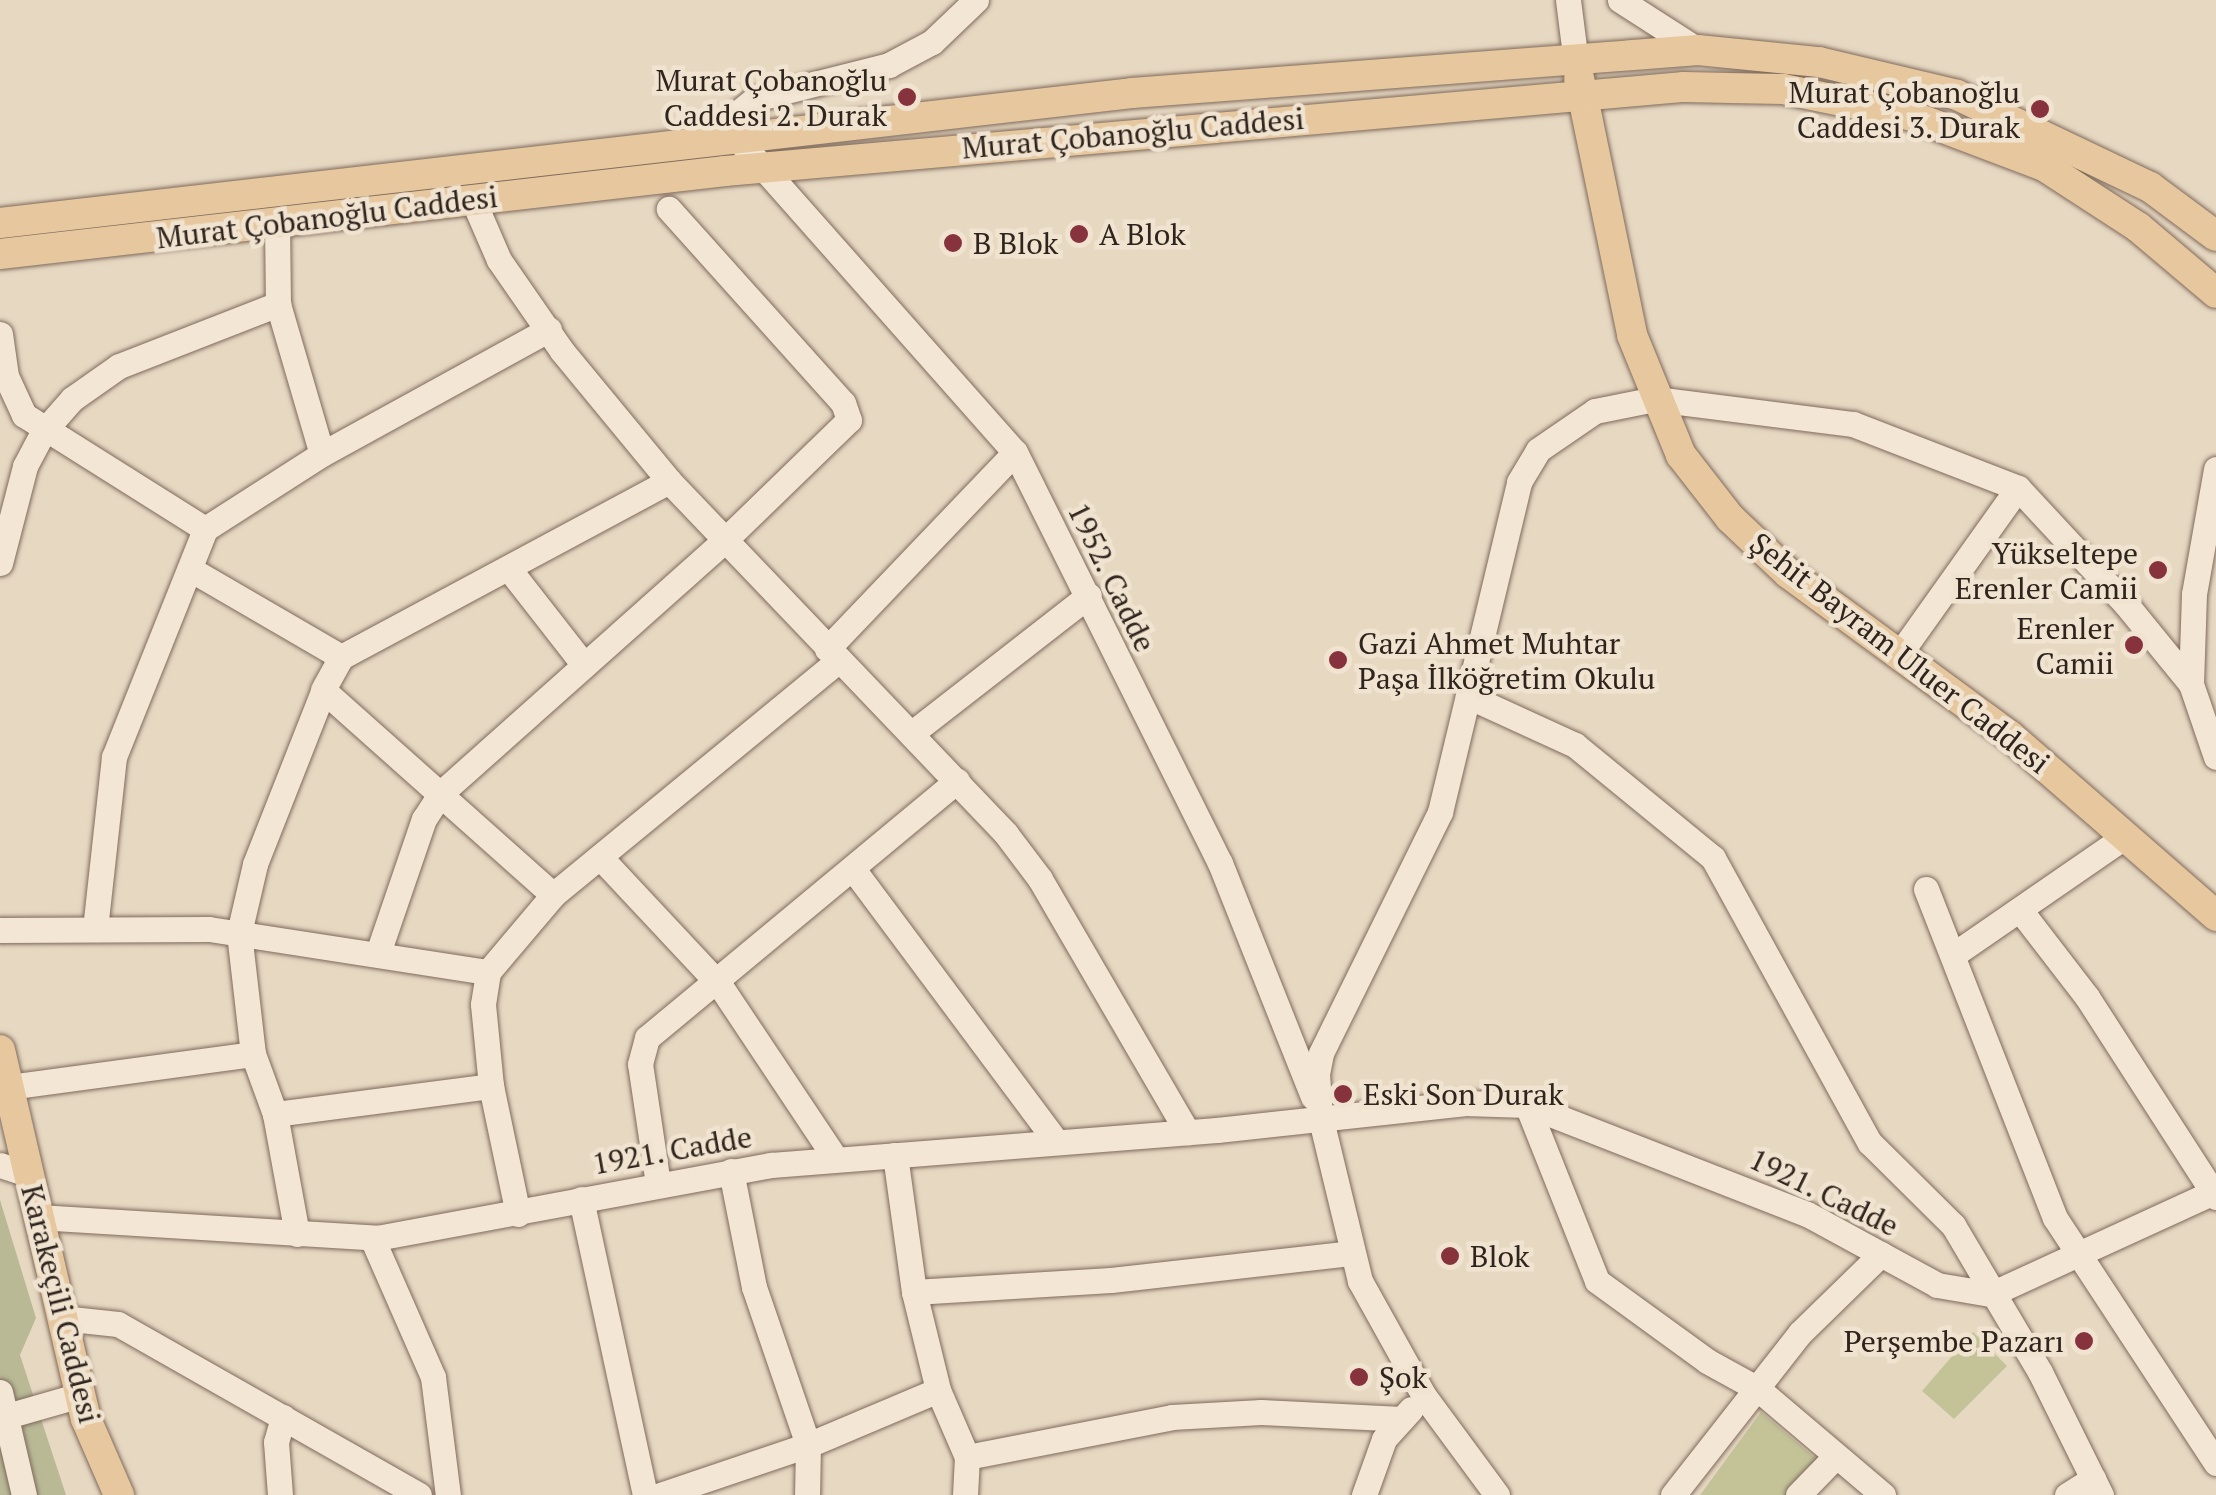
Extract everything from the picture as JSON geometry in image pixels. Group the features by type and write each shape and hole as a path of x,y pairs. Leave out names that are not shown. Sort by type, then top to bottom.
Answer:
{"main road":[{"name":"Murat Çobanoğlu Caddesi","path":"0,223 734,136 1575,56 1698,50 1819,62 1956,96 2150,187 2216,236"},
{"name":"Şehit Bayram Uluer Caddesi","path":"1575,56 1632,335 1681,455 1730,518 1788,573 2010,736 2216,916"},
{"name":"Murat Çobanoğlu Caddesi","path":"0,254 760,168 1582,94 1782,89 1909,115 2044,166 2138,226 2216,293"},
{"name":"Karakeçili Caddesi","path":"0,1050 8,1088 14,1170 38,1216 80,1396 119,1495"}],"street":[{"path":"1568,0 1575,56"},
{"path":"1620,0 1698,50"},
{"path":"734,136 734,116 755,99 889,64 932,42 970,2"},
{"name":"1952. Cadde","path":"734,136 1014,452 1220,863 1320,1116"},
{"path":"473,200 499,260 548,329 669,481 957,781 1040,880 1186,1132"},
{"path":"378,953 424,819 440,793 726,539 849,420 844,403 669,210"},
{"path":"277,223 278,304 322,454"},
{"path":"0,563 6,520 25,466 42,432 72,399 119,366 278,304"},
{"path":"95,929 114,757 205,529 322,454 548,329"},
{"path":"0,334 14,399 42,432 205,529"},
{"path":"1497,1495 1424,1396 1350,1253 1320,1116 1321,1053 1440,812 1520,482 1538,450 1595,411 1655,399 1853,424 2018,488 2126,602 2190,684 2216,757"},
{"path":"518,1214 491,1086 483,1004 488,972 552,896 833,655 1014,452"},
{"path":"2190,684 2194,594 2216,469"},
{"path":"297,1234 275,1114 253,1054 239,933 255,864 324,690 342,657 669,481"},
{"path":"1898,656 2018,488"},
{"path":"190,568 342,657"},
{"path":"508,569 584,665"},
{"path":"2194,594 2216,570"},
{"path":"912,733 1088,595"},
{"path":"324,690 552,896"},
{"path":"1468,696 1575,746 1713,858 1870,1143 1954,1226 2040,1372 2097,1487 2066,1495"},
{"path":"658,1184 640,1064 647,1038 719,984 957,781"},
{"path":"1953,954 2127,835"},
{"path":"600,857 719,984 835,1158"},
{"path":"853,869 1056,1142"},
{"path":"1926,889 2074,1256 2216,1463"},
{"path":"1991,1294 2215,1194 2086,997 2020,910"},
{"path":"0,930 239,933 488,972"},
{"path":"8,1088 253,1054"},
{"path":"275,1114 491,1086"},
{"path":"1527,1105 1597,1281 1707,1361 1758,1389 1884,1495"},
{"name":"1921. Cadde","path":"38,1216 372,1238 518,1214 658,1184 835,1158 1186,1132 1389,1109 1527,1105 1807,1214 1937,1285 1991,1294"},
{"path":"895,1155 914,1292 938,1390 967,1457 966,1495"},
{"path":"732,1172 754,1287 808,1445 807,1495"},
{"path":"581,1200 644,1495"},
{"path":"372,1238 433,1377 448,1495"},
{"path":"914,1292 1111,1280 1350,1253"},
{"path":"1673,1495 1800,1334 1881,1254"},
{"path":"62,1318 118,1324 419,1495"},
{"path":"660,1495 808,1445 938,1390"},
{"path":"24,1495 2,1409 80,1396"},
{"path":"1364,1495 1384,1439 1424,1396"},
{"path":"967,1457 1172,1417 1261,1412 1402,1419"},
{"path":"280,1495 276,1442 283,1417"},
{"path":"1798,1495 1835,1457"}],"green space":[{"path":"0,1200 36,1318 20,1355 66,1495 0,1495"},
{"path":"1973,1332 2007,1366 1954,1419 1922,1391"},
{"path":"1761,1412 1820,1462 1788,1495 1700,1495"}],"place":[{"name":"Murat Çobanoğlu Caddesi 2. Durak","path":"907,97"},
{"name":"Murat Çobanoğlu Caddesi 3. Durak","path":"2040,109"},
{"name":"A Blok","path":"1079,234"},
{"name":"B Blok","path":"953,243"},
{"name":"Yükseltepe Erenler Camii","path":"2158,570"},
{"name":"Erenler Camii","path":"2134,645"},
{"name":"Gazi Ahmet Muhtar Paşa İlköğretim Okulu","path":"1338,660"},
{"name":"Eski Son Durak","path":"1343,1094"},
{"name":"Blok","path":"1450,1256"},
{"name":"Perşembe Pazarı","path":"2084,1341"},
{"name":"Şok","path":"1359,1377"}]}
